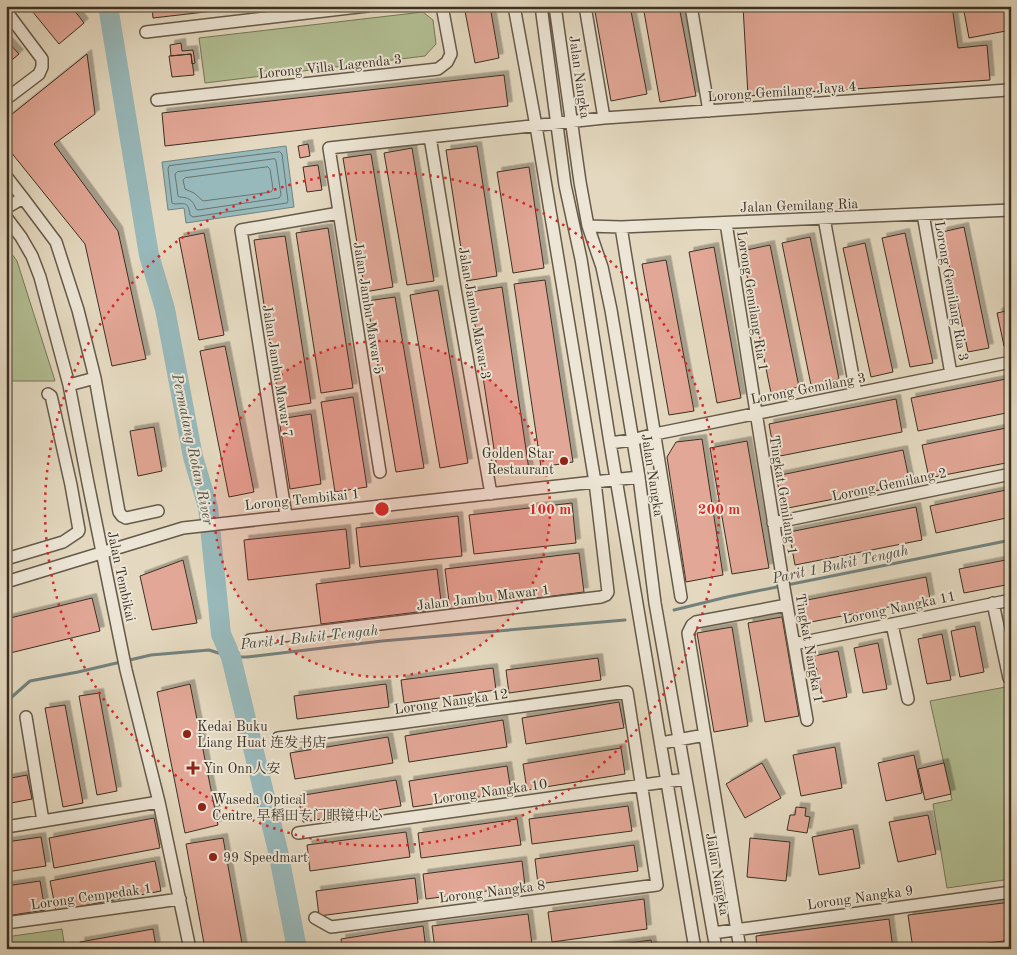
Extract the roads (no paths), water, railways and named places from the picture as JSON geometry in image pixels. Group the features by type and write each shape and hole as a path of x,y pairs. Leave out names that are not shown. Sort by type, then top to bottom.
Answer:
{"street":[{"path":"146,32 367,6"},
{"name":"Lorong Villa Lagenda 3","path":"157,100 438,69 447,62 451,54 442,6"},
{"path":"514,6 536,126 595,482"},
{"name":"Jalan Nangka","path":"541,6 565,185 581,259 694,949"},
{"name":"Jalan Nangka","path":"555,6 580,182 588,226 602,267 611,310 639,477 656,603 716,949"},
{"name":"Jalan Nangka","path":"585,6 604,118"},
{"path":"691,6 709,111"},
{"path":"6,11 42,59 42,67 39,74 6,100"},
{"name":"Lorong Gemilang Jaya 4","path":"329,148 604,118 1008,90"},
{"name":"Jalan Jambu Mawar 3","path":"430,137 491,494"},
{"name":"Jalan Jambu Mawar 5","path":"329,148 380,472"},
{"path":"6,176 56,242 78,310 95,378 119,512 126,518 158,511"},
{"path":"6,208 23,198"},
{"name":"Jalan Gemilang Ria","path":"588,226 621,227 1011,210"},
{"name":"Jalan Jambu Mawar 7","path":"286,516 241,230 339,213"},
{"name":"Lorong Gemilang Ria 3","path":"923,214 951,374"},
{"name":"Jalan Tembikai","path":"6,217 32,256 40,277 69,386 126,670 159,802 190,949"},
{"path":"824,218 856,393"},
{"name":"Lorong Gemilang Ria 1","path":"726,223 756,414"},
{"name":"Jalan Nangka","path":"621,227 681,597"},
{"name":"Lorong Gemilang 3","path":"610,443 1011,362"},
{"path":"69,386 95,378"},
{"path":"6,559 63,542 79,530 52,400 48,394"},
{"name":"Tingkat Gemilang 1","path":"756,414 783,581"},
{"path":"56,420 75,416"},
{"name":"Lorong Gemilang 2","path":"773,523 1011,474"},
{"name":"Lorong Tembikai 1","path":"6,582 183,528 639,477"},
{"name":"Jalan Jambu Mawar 1","path":"250,640 484,612 606,595 608,589 595,482"},
{"path":"71,485 88,483"},
{"path":"23,554 27,575"},
{"name":"Tingkat Nangka 1","path":"783,581 807,720"},
{"name":"Lorong Nangka 11","path":"794,644 1011,600"},
{"path":"994,603 1009,678"},
{"path":"740,949 688,633 696,622 787,605"},
{"path":"892,624 908,699"},
{"name":"Lorong Nangka 12","path":"278,738 627,692 641,784"},
{"path":"26,716 43,822"},
{"path":"661,742 705,738"},
{"name":"Lorong Nangka 10","path":"298,833 686,778"},
{"name":"Lorong Nangka 8","path":"315,918 331,927 657,885 641,784"},
{"path":"6,828 159,802"},
{"name":"Lorong Nangka 9","path":"713,933 1011,892"},
{"name":"Lorong Cempedak 1","path":"6,923 180,899"}],"water":[{"path":"286,146 294,207 186,223 184,208 168,210 162,162"}],"waterway":[{"name":"Permatang Rotan River","path":"108,6 149,255 165,309 193,457 208,507 221,634 231,657 278,851 297,949"},
{"name":"Parit 1 Bukit Tengah","path":"674,610 727,597 1011,540"},
{"name":"Parit 1 Bukit Tengah","path":"6,702 30,681 151,655 209,650 231,657 247,657 382,641 625,620"}],"place":[{"name":"Golden Star Restaurant","path":"564,461"},
{"name":"Kedai Buku Liang Huat 连发书店","path":"187,734"},
{"name":"Yin Onn人安","path":"193,768"},
{"name":"Waseda Optical Centre 早稻田专门眼镜中心","path":"202,807"},
{"name":"99 Speedmart","path":"213,857"}]}
